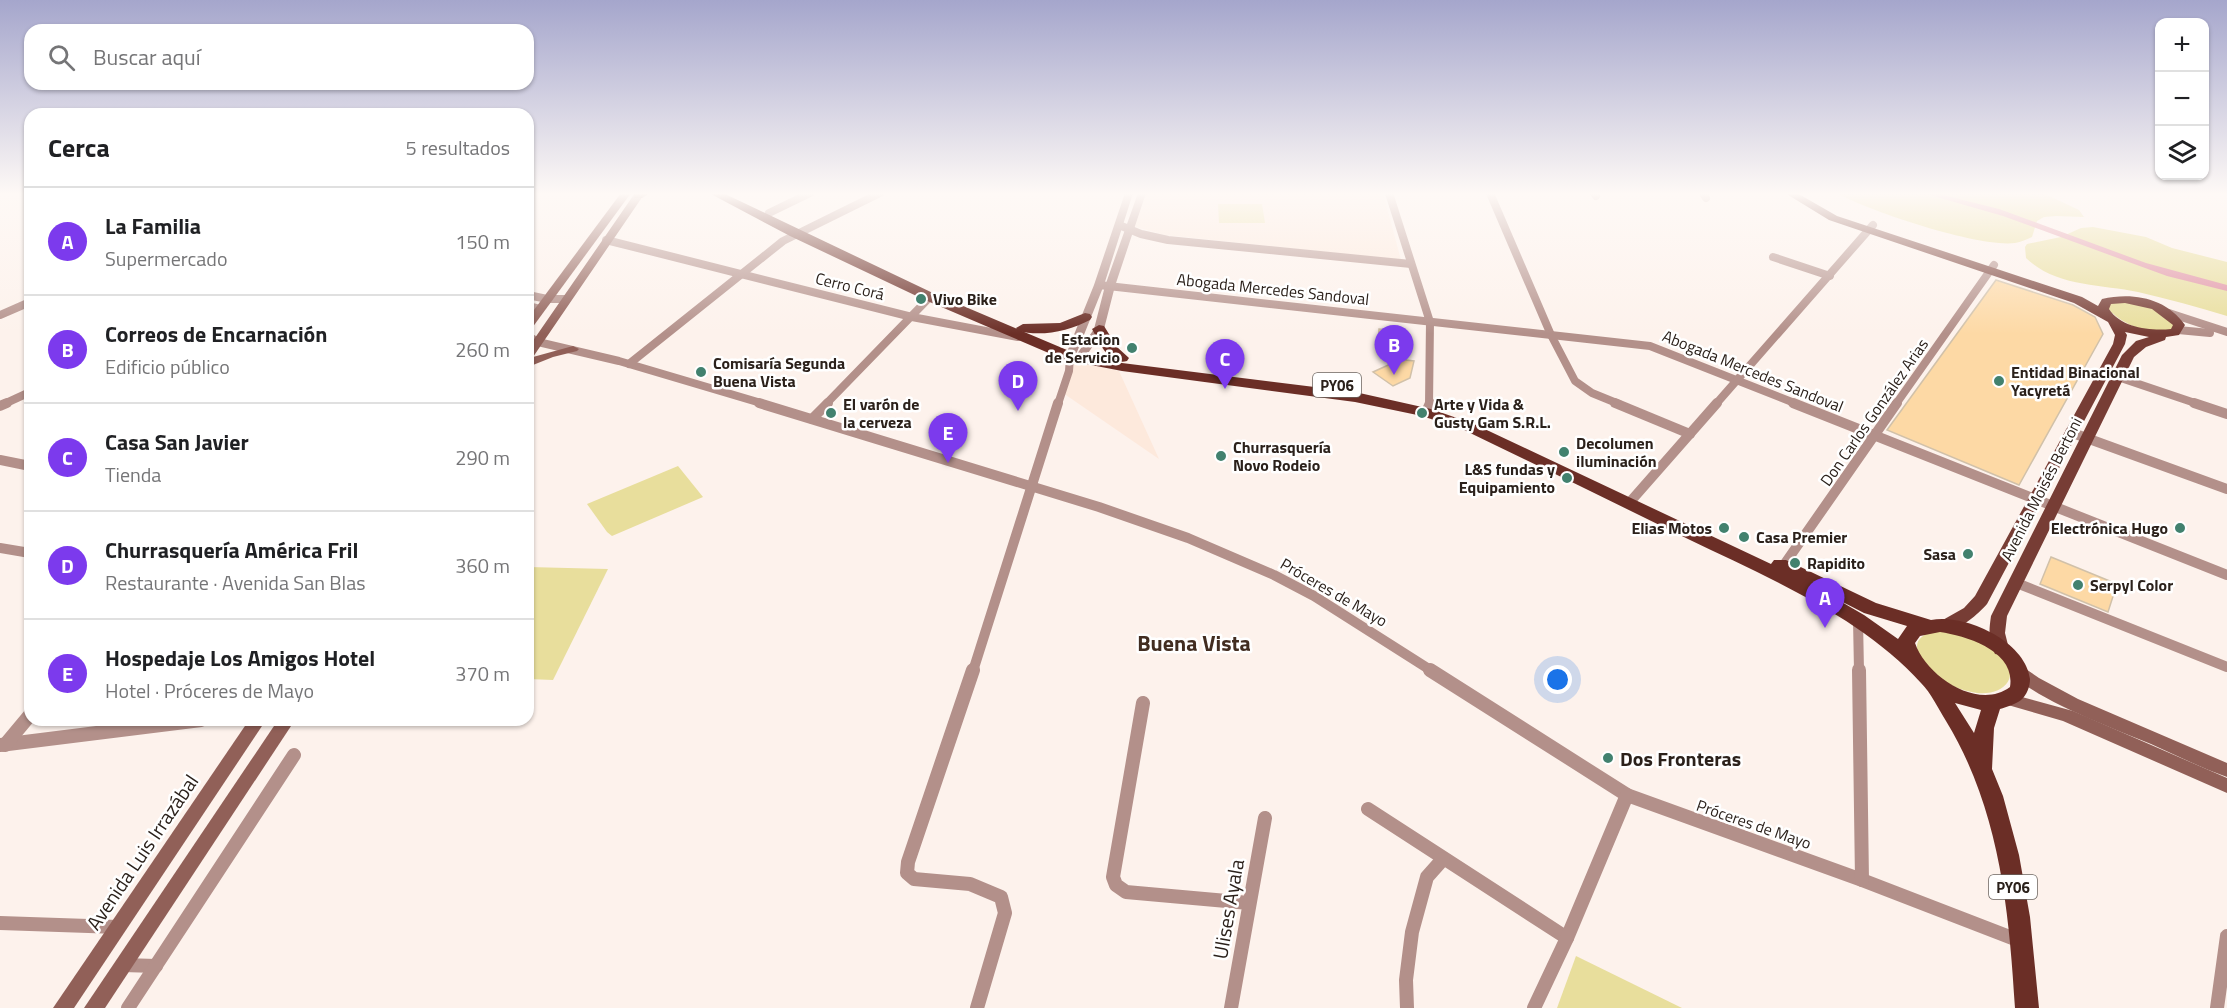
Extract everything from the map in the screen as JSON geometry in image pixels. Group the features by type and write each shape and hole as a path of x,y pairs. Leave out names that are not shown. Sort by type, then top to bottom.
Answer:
{"highway":[{"name":"PY06","path":"818,240 930,297 1021,333"},
{"name":"PY06","path":"820,240 1075,357 1157,372 1305,389 1428,408"},
{"path":"1021,333 1074,324 1085,317"},
{"path":"1099,329 1111,350 1122,357"},
{"name":"PY06","path":"1075,357 1122,357 1344,386 1428,408 1634,498 1780,570 1870,608 1937,626 1975,633 2001,649 2017,669 2020,684 2016,693 2000,700 1976,701 1957,696 1931,682 1917,670 1909,657 1858,620 1780,570"},
{"path":"1909,657 1907,643 1910,635 1917,629 1937,626"},
{"name":"PY06","path":"1931,682 1956,719 1982,770 2004,836 2011,870 2027,1008"},
{"name":"PY06","path":"1982,770 1984,728 2000,700"}],"main road":[{"path":"534,318 597,240"},
{"path":"534,338 548,326 606,240"},
{"path":"1907,240 2078,300 2138,332 2172,332 2179,325 2169,313 2140,301 2080,292 1992,268"},
{"path":"2109,317 2103,309 2106,302 2120,299"},
{"name":"Avenida Moisés Bertoni","path":"1937,626 1970,612 1981,600 2121,340 2119,330 2109,317"},
{"name":"Avenida Moisés Bertoni","path":"2001,649 1996,624 2014,582 2119,377 2125,361 2133,349 2172,332"},
{"path":"534,361 550,354 573,350"},
{"path":"2017,669 2065,699 2227,770"},
{"path":"2000,700 2067,716 2227,786"},
{"name":"Avenida Luis Irrazábal","path":"63,1008 254,726"},
{"path":"94,1008 283,726"}],"street":[{"name":"Cerro Corá","path":"606,240 912,317 1021,333"},
{"path":"629,364 788,240"},
{"path":"977,1008 1005,913 1001,897 973,884 914,879 907,873 908,862 936,787 1029,486 1075,357 1085,317 1099,285 1114,240"},
{"path":"1075,357 1099,329 1110,286 1127,240"},
{"path":"1168,240 1411,264"},
{"path":"1404,240 1430,322 1428,408"},
{"path":"1510,240 1551,335 1570,374 1582,388 1690,434"},
{"path":"1634,498 1860,240"},
{"path":"1773,257 1830,276"},
{"name":"Don Carlos González Arias","path":"1780,570 1992,268"},
{"name":"Abogada Mercedes Sandoval","path":"1099,285 1650,346 2227,575"},
{"path":"534,296 566,299"},
{"path":"812,420 930,297"},
{"path":"0,315 24,305"},
{"path":"534,308 540,309"},
{"path":"2169,313 2227,333"},
{"path":"548,326 552,338 559,347"},
{"path":"2172,332 2227,333"},
{"name":"Próceres de Mayo","path":"534,339 629,364 1029,486 1159,528 1285,579 1627,795 1863,880 2020,941"},
{"path":"2103,372 2227,414"},
{"path":"0,406 24,395"},
{"path":"2070,432 2227,489"},
{"path":"0,460 24,465"},
{"path":"0,548 24,552"},
{"path":"2014,582 2227,667"},
{"path":"1858,620 1863,880"},
{"path":"1143,703 1113,877 1116,885 1126,891 1249,903"},
{"path":"2,746 24,722"},
{"path":"2,746 155,726"},
{"path":"128,1008 294,755"},
{"path":"1534,1008 1567,938 1627,795"},
{"path":"1368,809 1567,938"},
{"name":"Ulises Ayala","path":"1231,1008 1265,818"},
{"path":"1407,1008 1408,958 1417,912 1427,877 1443,859"},
{"path":"0,922 118,927"},
{"path":"2217,1008 2227,936"},
{"path":"123,965 156,966"}],"shaded area":[{"path":"1213,240 1396,240 1401,260"},
{"path":"1977,240 2024,240 2015,243"},
{"path":"2046,240 2153,240 2172,248 2227,262 2227,316 2138,292 2079,283 2051,274 2026,258 2027,244"},
{"path":"2122,301 2152,306 2175,326 2160,332 2130,325 2108,308 2109,304"},
{"path":"1075,362 1119,371 1159,459 1063,393"},
{"path":"678,466 703,497 612,536 587,504"},
{"path":"534,567 608,569 553,680 534,679"},
{"path":"1946,630 1974,639 2000,655 2010,671 2007,683 1995,691 1977,693 1955,687 1942,679 1926,665 1917,649 1918,642 1923,636"},
{"path":"1576,956 1682,1008 1557,1008"}],"building":[{"name":"Entidad Binacional Yacyretá","path":"1996,280 2073,305 2095,317 2103,334 2019,485 1887,430"},
{"path":"1379,329 1407,332 1406,351 1378,347"},
{"path":"1406,357 1406,360 1414,361 1410,378 1393,386 1373,372"},
{"name":"Serpyl Color","path":"2051,557 2117,584 2108,612 2040,584"}],"waterway":[{"path":"2076,240 2170,274 2227,288"}],"place":[{"name":"Vivo Bike","path":"921,299"},
{"name":"Estacion de Servicio","path":"1132,348"},
{"name":"Comisaría Segunda Buena Vista","path":"701,372"},
{"name":"Correos de Encarnación","path":"1394,375"},
{"name":"Entidad Binacional Yacyretá","path":"1999,381"},
{"name":"Casa San Javier","path":"1225,389"},
{"name":"Churrasquería América Fril","path":"1018,411"},
{"name":"El varón de la cerveza","path":"831,413"},
{"name":"Arte y Vida & Gusty Gam S.R.L.","path":"1422,413"},
{"name":"Decolumen iluminación","path":"1564,452"},
{"name":"Churrasquería Novo Rodeio","path":"1221,456"},
{"name":"Hospedaje Los Amigos Hotel","path":"948,463"},
{"name":"L&S fundas y Equipamiento","path":"1567,478"},
{"name":"Elias Motos","path":"1724,528"},
{"name":"Electrónica Hugo","path":"2180,528"},
{"name":"Casa Premier","path":"1744,537"},
{"name":"Sasa","path":"1968,554"},
{"name":"Rapidito","path":"1795,563"},
{"name":"Serpyl Color","path":"2078,585"},
{"name":"La Familia","path":"1825,628"},
{"name":"Dos Fronteras","path":"1608,758"}],"district":[{"name":"Buena Vista","path":"1194,643"}]}
